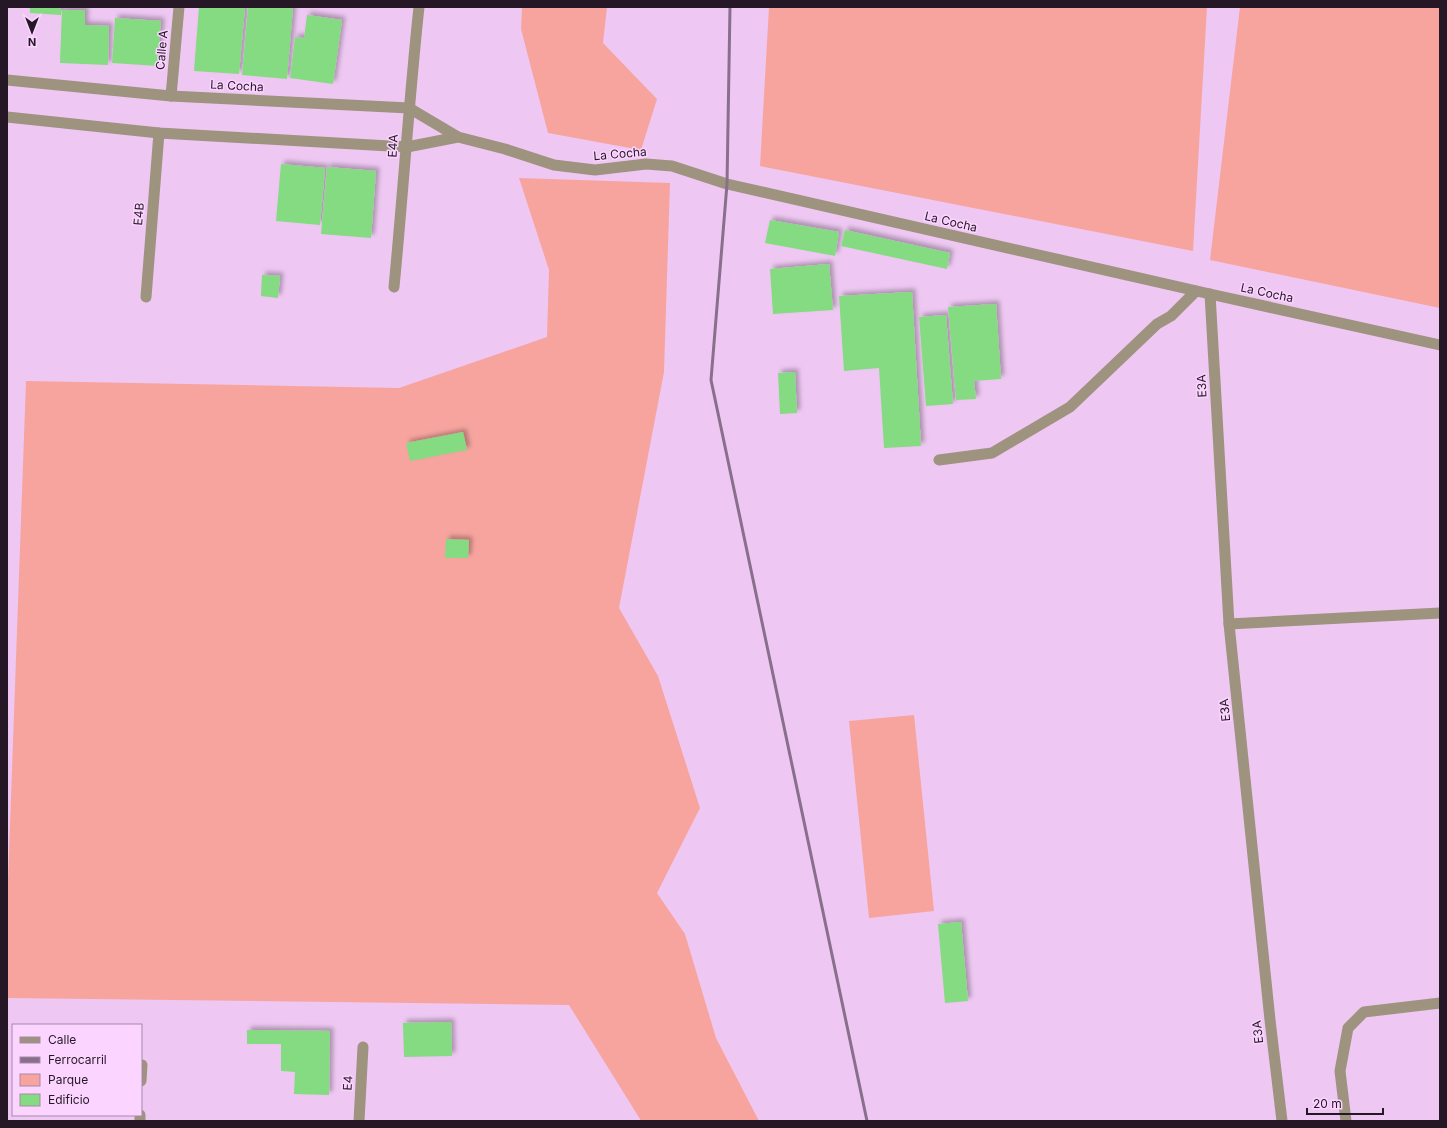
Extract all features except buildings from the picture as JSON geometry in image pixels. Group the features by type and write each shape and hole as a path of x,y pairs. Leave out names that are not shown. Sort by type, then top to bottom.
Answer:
{"street":[{"name":"Calle A","path":"171,96 179,7"},
{"name":"E4A","path":"394,287 419,7"},
{"name":"La Cocha","path":"7,80 171,96 409,108 458,137 504,149 554,165 595,170 646,164 672,166 727,184 1440,345"},
{"name":"La Cocha","path":"7,117 159,133 407,147 458,137"},
{"name":"E4B","path":"146,297 159,133"},
{"path":"939,460 992,453 1070,407 1158,324 1171,316 1196,291"},
{"name":"E3A","path":"1210,294 1229,624 1270,1020 1282,1121"},
{"path":"1229,624 1440,613"},
{"path":"1346,1121 1340,1070 1348,1028 1364,1012 1440,1003"},
{"name":"E4","path":"359,1121 363,1046"}],"green space":[{"path":"522,7 607,7 603,43 657,99 641,150 548,133 521,29"},
{"path":"769,7 1207,7 1193,251 760,166"},
{"path":"1240,7 1440,7 1440,308 1210,260"},
{"path":"519,178 670,183 664,372 619,608 658,676 700,808 657,893 685,934 716,1038 759,1121 640,1121 569,1005 7,998 7,908 26,381 399,388 547,337 549,270"},
{"path":"914,715 934,911 869,918 849,721"}],"railway":[{"path":"730,7 727,184 711,380 867,1121"}]}
